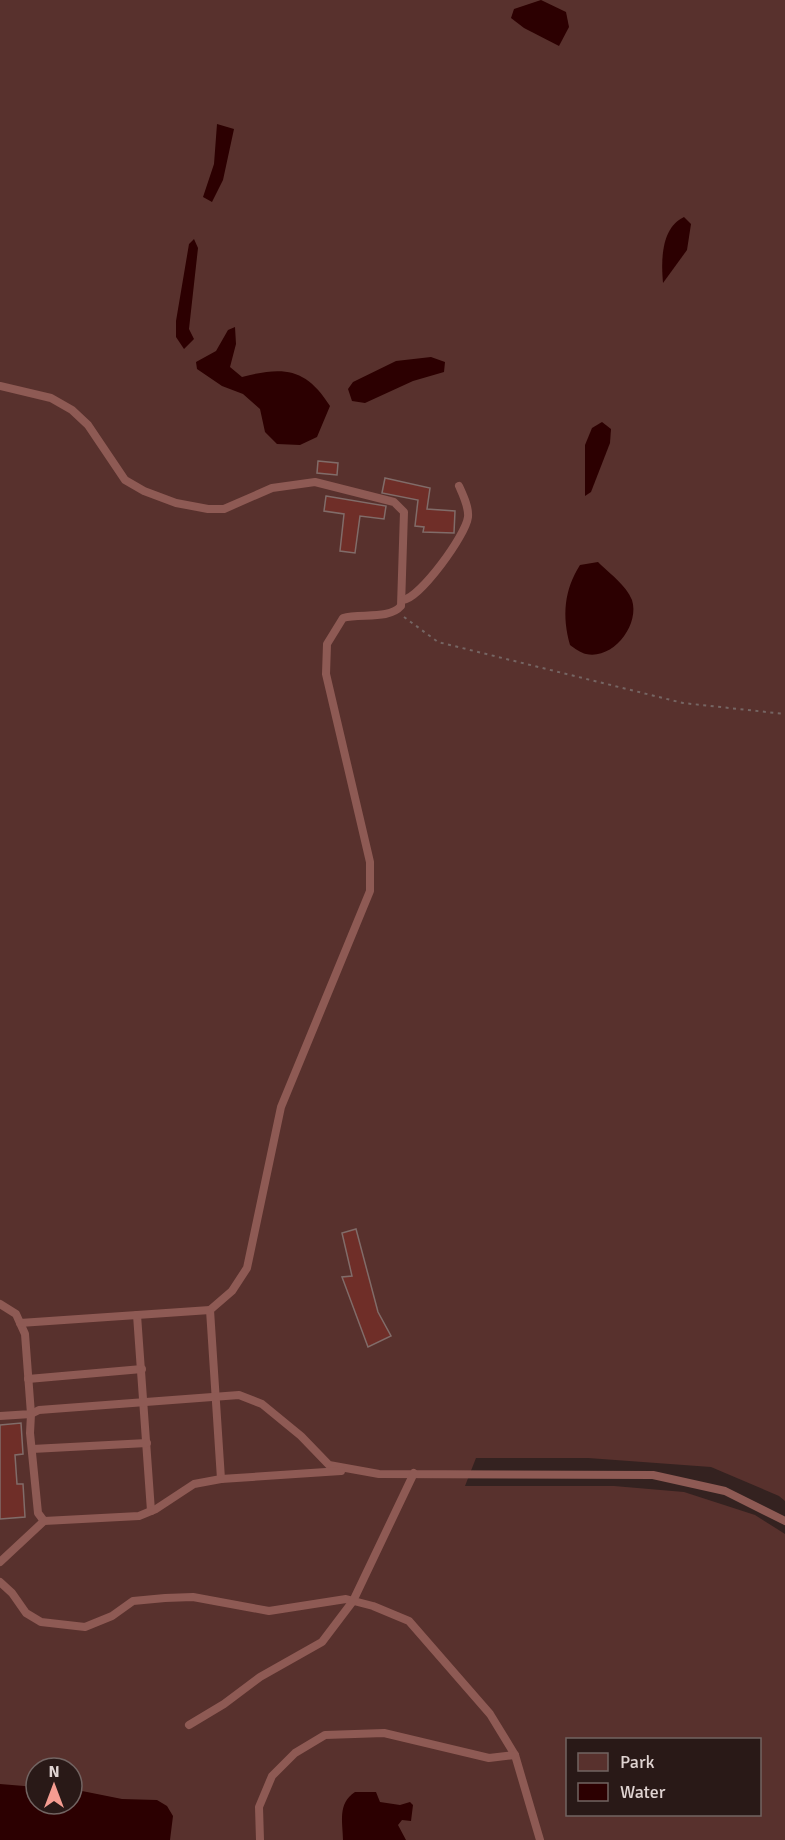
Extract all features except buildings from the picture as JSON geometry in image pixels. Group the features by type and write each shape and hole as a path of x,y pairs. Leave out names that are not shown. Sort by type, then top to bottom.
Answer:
{"lane":[{"path":"0,386 51,398 72,410 88,425 125,480 144,491 176,503 224,509 272,488 315,482 394,502 404,512 403,600 396,612 343,618 331,634 327,644 326,674 370,862 370,891 281,1107 247,1268 232,1291 210,1310 20,1323"},
{"path":"403,600 411,600 421,589 441,565 464,528 468,517 465,498 459,486"},
{"path":"0,1304 16,1314 24,1334 38,1513 44,1521"},
{"path":"210,1310 221,1479"},
{"path":"137,1315 151,1511"},
{"path":"28,1379 142,1369"},
{"path":"0,1416 31,1414 39,1410 239,1395 262,1404 301,1436 329,1465 347,1470"},
{"path":"32,1449 147,1443"},
{"path":"0,1562 44,1521 139,1516 151,1511 188,1487 221,1479 347,1470 414,1473 653,1475 725,1491 785,1521"},
{"path":"189,1725 260,1677 322,1642 353,1601 414,1473"},
{"path":"0,1582 12,1593 26,1613 41,1622 85,1627 112,1616 133,1601 193,1597 269,1611 346,1599 373,1606 409,1622 490,1714 515,1755 540,1840"},
{"path":"260,1840 259,1807 272,1776 295,1753 325,1735 384,1733 489,1758 515,1755"}],"path":[{"path":"396,612 438,642 683,703 785,714"}],"green space":[{"path":"0,0 785,0 785,1501 779,1496 711,1467 588,1458 476,1458 465,1486 614,1486 684,1492 755,1515 785,1534 785,1840 0,1840"}],"water":[{"path":"541,0 566,12 569,27 559,46 524,28 511,18 514,9"},
{"path":"217,124 234,129 223,180 212,202 203,197 214,164"},
{"path":"684,217 691,224 687,250 663,283 664,246 671,229"},
{"path":"194,239 198,248 189,329 194,339 184,349 176,337 176,321 189,244"},
{"path":"235,327 236,344 230,367 242,377 282,371 293,373 303,377 321,393 330,406 317,437 300,445 277,444 265,432 260,409 243,394 222,386 197,369 196,362 216,351 228,330"},
{"path":"431,357 445,362 444,372 413,381 365,403 352,401 348,389 353,382 396,361"},
{"path":"602,422 611,429 610,443 591,492 585,496 585,445 592,428"},
{"path":"598,562 630,595 632,620 628,630 615,646 606,652 586,654 570,645 565,614 566,604 571,584 580,565"},
{"path":"0,1784 24,1786 24,1816 84,1816 84,1791 122,1799 157,1800 167,1806 173,1816 170,1840 0,1840"},
{"path":"355,1792 376,1792 380,1802 400,1805 410,1802 413,1805 411,1821 402,1820 398,1825 406,1840 343,1840 343,1808"}]}
